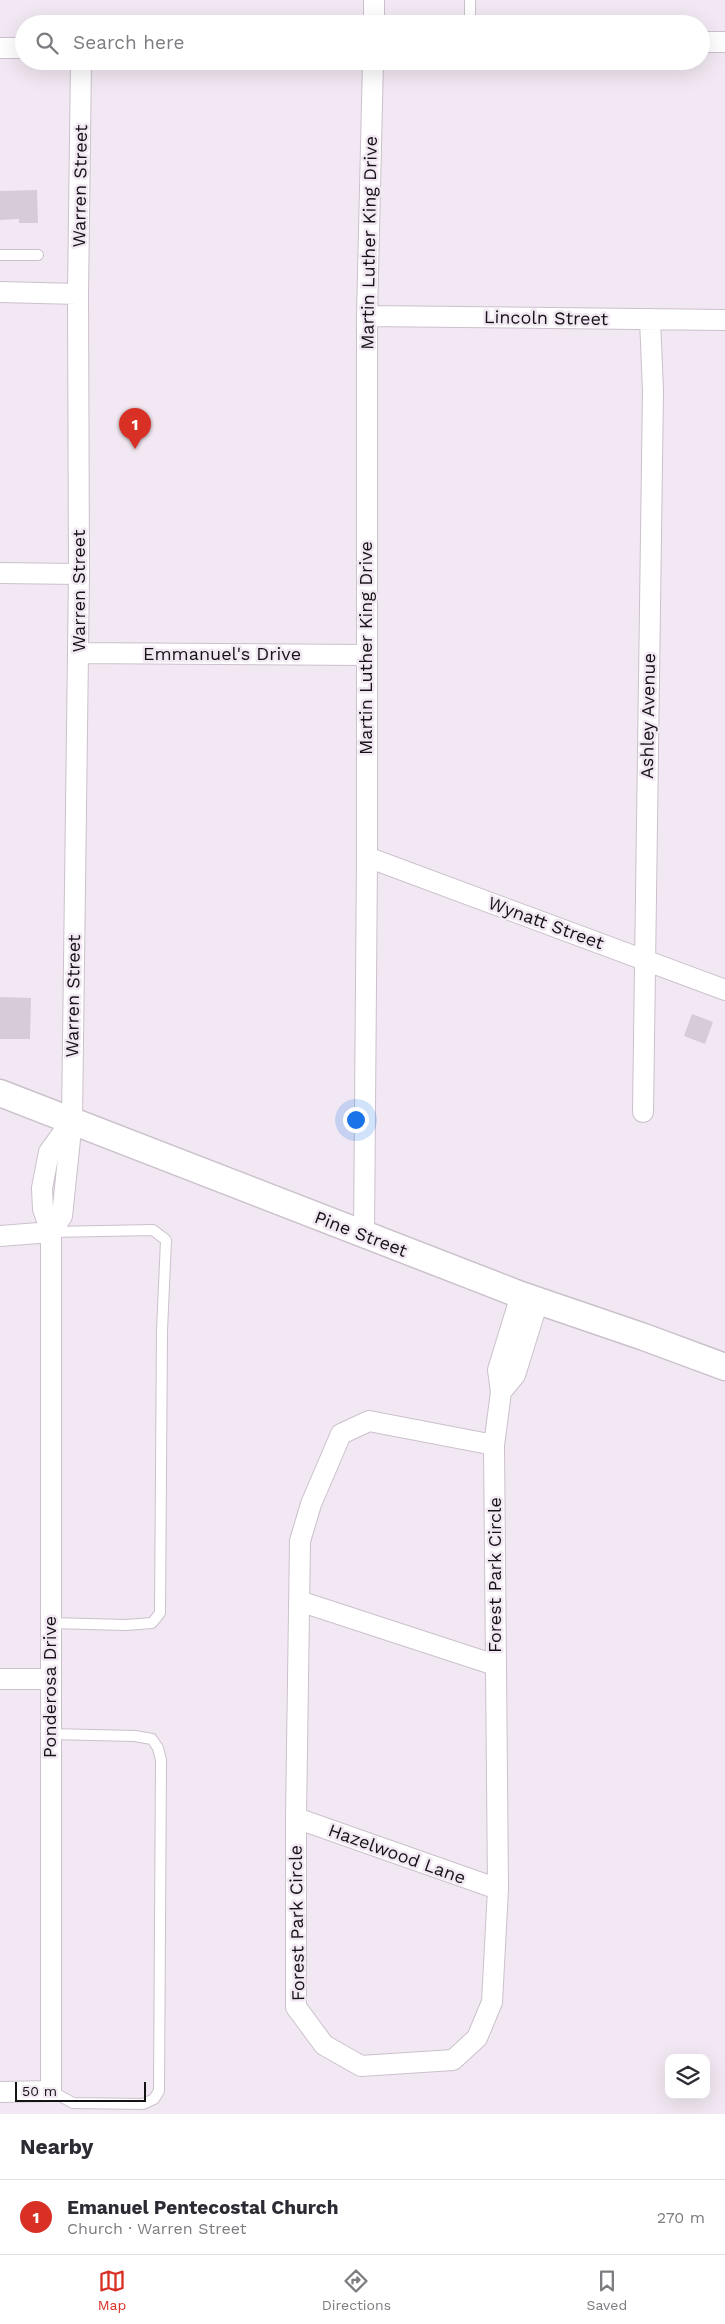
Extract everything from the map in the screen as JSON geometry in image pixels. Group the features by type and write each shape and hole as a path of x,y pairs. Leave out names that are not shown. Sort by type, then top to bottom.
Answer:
{"street":[{"path":"374,0 374,15"},
{"path":"710,42 725,42"},
{"path":"0,48 15,48"},
{"name":"Warren Street","path":"72,1120 80,574 78,294 81,70"},
{"name":"Martin Luther King Drive","path":"364,1235 367,316 373,70"},
{"path":"0,292 78,294"},
{"name":"Lincoln Street","path":"367,316 725,320"},
{"name":"Ashley Avenue","path":"643,1112 653,391 650,320"},
{"path":"0,573 80,574"},
{"name":"Emmanuel's Drive","path":"78,653 366,655"},
{"name":"Wynatt Street","path":"366,856 725,990"},
{"name":"Pine Street","path":"0,1093 530,1298 725,1367"},
{"name":"Ponderosa Drive","path":"51,2091 51,1232 62,1216 72,1120"},
{"path":"0,1236 51,1232"},
{"name":"Forest Park Circle","path":"494,1445 368,1421 341,1434 311,1504 300,1541 296,1818 296,2006 324,2045 361,2066 453,2060 477,2038 492,2002 498,1890 494,1445 501,1392 498,1370 530,1298"},
{"path":"299,1601 495,1665"},
{"path":"0,1679 50,1679"},
{"name":"Hazelwood Lane","path":"296,1818 498,1890"},
{"path":"0,2092 51,2091"}],"lane":[{"path":"470,0 470,15"},
{"path":"0,255 38,255"},
{"path":"50,1623 126,1625 152,1623 160,1613 162,1331 166,1240 153,1230 51,1232"},
{"path":"50,1734 135,1736 152,1739 158,1748 161,1760 159,2091 154,2099 143,2104 73,2103 51,2091"}],"building":[{"path":"37,190 38,223 19,223 19,219 0,220 0,191"},
{"path":"0,997 31,998 30,1039 0,1039"},
{"path":"692,1014 713,1022 705,1044 684,1036"}],"place":[{"name":"Emanuel Pentecostal Church","path":"135,449"}]}
